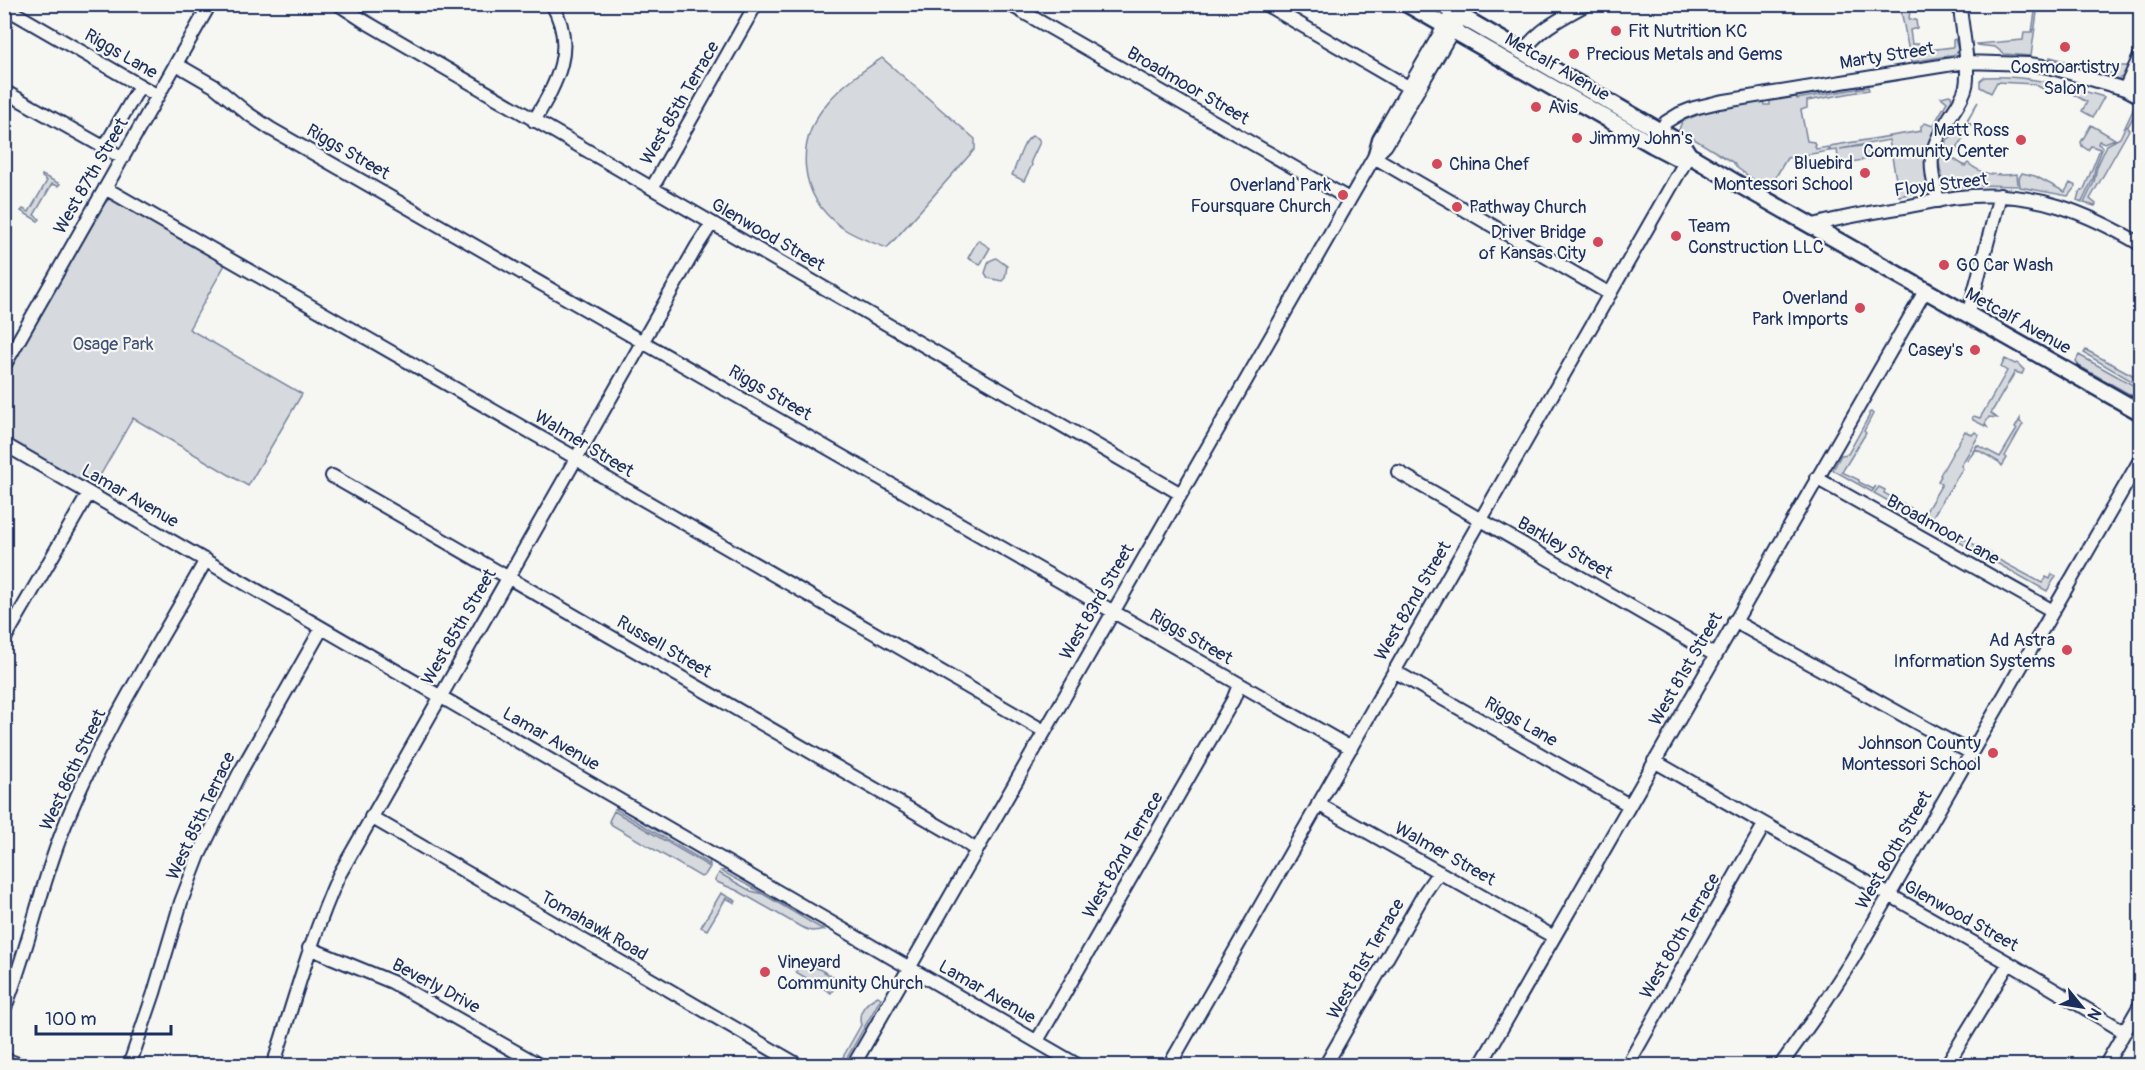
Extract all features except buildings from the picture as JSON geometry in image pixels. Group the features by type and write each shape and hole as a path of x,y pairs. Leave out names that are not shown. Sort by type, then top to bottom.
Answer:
{"main road":[{"name":"Metcalf Avenue","path":"1407,4 1657,138 1682,144 1689,155 1810,226 2140,412"},
{"name":"Metcalf Avenue","path":"1456,8 1657,138"}],"street":[{"name":"West 87th Street","path":"4,366 210,4"},
{"name":"Glenwood Street","path":"338,4 534,121 1181,494"},
{"path":"534,121 552,90 562,65 562,33 552,4"},
{"name":"West 85th Terrace","path":"652,188 756,4"},
{"name":"Broadmoor Street","path":"1009,4 1349,199"},
{"path":"1265,4 1408,87"},
{"path":"1522,52 1540,31 1587,4"},
{"name":"Riggs Lane","path":"4,7 158,96"},
{"name":"West 83rd Street","path":"1374,157 1386,146 1449,28 1456,8"},
{"path":"1938,201 1931,155 1966,85 1960,8"},
{"name":"West 83rd Street","path":"854,1065 1374,157 1379,139 1408,87 1449,28"},
{"path":"2126,89 2140,56"},
{"name":"Marty Street","path":"1657,138 1666,122 1694,108 1965,62 2029,64 2049,67 2126,89 2140,97"},
{"name":"Riggs Street","path":"176,64 214,86 247,114 271,129 1351,748"},
{"path":"105,148 140,86"},
{"path":"4,91 123,158"},
{"name":"West 82nd Street","path":"1169,1065 1689,155"},
{"path":"1374,157 1610,294"},
{"name":"Walmer Street","path":"105,188 576,458 599,474 1044,731"},
{"path":"1968,315 2000,195"},
{"name":"Floyd Street","path":"1810,226 1938,201 2000,195 2035,200 2084,214 2140,244"},
{"name":"West 85th Street","path":"273,1065 309,948 339,875 642,341 712,223"},
{"name":"West 81st Street","path":"1480,1065 1925,291"},
{"name":"Lamar Avenue","path":"4,444 1079,1065"},
{"name":"West 80th Street","path":"1780,1065 1852,960 2140,460"},
{"name":"Barkley Street","path":"1398,472 1715,655"},
{"name":"Russell Street","path":"332,476 953,834 976,850"},
{"name":"Broadmoor Lane","path":"1816,478 2053,611"},
{"path":"4,640 88,493"},
{"name":"West 86th Street","path":"4,1010 50,866 84,780 110,727 206,560"},
{"path":"1734,621 1971,753"},
{"name":"West 85th Terrace","path":"129,1065 154,993 181,902 199,855 239,774 322,628"},
{"name":"Riggs Lane","path":"1394,671 1629,805"},
{"name":"West 82nd Terrace","path":"1037,1041 1233,700 1239,685"},
{"name":"Glenwood Street","path":"1654,761 2009,963 2125,1032"},
{"name":"Walmer Street","path":"1318,804 1554,937"},
{"name":"Tomahawk Road","path":"371,817 800,1065"},
{"name":"West 80th Terrace","path":"1627,1065 1764,825"},
{"name":"West 81st Terrace","path":"1325,1065 1425,892 1439,872"},
{"name":"Beverly Drive","path":"309,948 392,982 541,1065"},
{"path":"1946,1065 2009,963"},
{"path":"2105,1065 2140,1005"},
{"path":"4,1059 24,1065"}],"green space":[{"path":"1900,5 1917,5 1917,9 1910,9 1909,19 1916,20 1917,28 1910,30 1912,44 1919,44 1920,51 1953,47 1955,39 1957,53 1911,62"},
{"path":"2036,5 2038,5 2031,56 2004,54 1995,47 1976,44 2023,40 2024,32 2032,32"},
{"path":"2050,57 2114,74 2118,66 2126,66 2129,69 2124,76 2118,79 2050,59"},
{"path":"882,58 975,139 975,149 887,248 852,234 827,214 816,200 809,184 806,168 806,151 810,134 828,102 840,89"},
{"path":"1985,77 2045,82 2104,97 2093,117 2082,111 2087,102 2071,93 2047,91 2034,84 1997,82 1991,93 1980,87 1980,81"},
{"path":"1868,87 1869,90 1807,101 1807,108 1801,110 1807,141 1814,142 1816,149 1828,147 1829,151 1787,158 1768,190 1736,167 1734,163 1679,130 1682,121 1708,111 1763,101 1764,105 1770,105 1770,101 1796,96 1797,99"},
{"path":"1949,95 1952,101 1929,142 1926,162 1929,190 1899,196 1889,140 1840,149 1868,145 1870,159 1839,164 1837,150 1830,151 1830,146 1921,131 1921,126 1925,123 1933,126 1947,102 1941,97"},
{"path":"1978,102 1967,122 1971,124 1952,158 1965,166 1968,163 1985,173 2017,174 2018,186 1978,185 1946,188 1943,186 1939,162 1942,148 1948,139 1961,130"},
{"path":"2134,108 2138,109 2127,128 2129,130 2090,199 2096,204 2095,206 2084,203 2107,145 2120,138"},
{"path":"2091,125 2115,139 2105,143 2099,141 2098,144 2103,147 2093,179 2082,202 2077,200 2079,193 2084,189 2100,149 2091,146 2088,150 2082,146 2081,142"},
{"path":"1032,136 1038,138 1040,142 1024,181 1012,175 1023,148"},
{"path":"2022,173 2035,176 2065,192 2070,183 2076,186 2068,196 2020,187 2019,178"},
{"path":"42,175 60,184 58,186 52,184 34,215 40,219 38,221 21,211 23,209 29,212 47,181"},
{"name":"Osage Park","path":"113,198 227,261 189,329 302,394 248,486 133,418 93,488 5,437 5,378 104,204"},
{"path":"978,240 990,248 980,265 968,258"},
{"path":"996,258 1007,266 1005,278 1002,281 988,278 985,273 989,261"},
{"path":"2086,350 2140,379 2140,386 2084,353"},
{"path":"2079,355 2140,389 2140,400 2079,366 2076,361"},
{"path":"2005,359 2017,363 2024,370 2022,374 2015,372 1991,413 1997,418 1989,417 1985,424 1987,427 1973,420 1972,417 1980,418 2007,371 2001,367"},
{"path":"1871,412 1873,414 1864,431 1866,433 1842,472 1873,489 1876,486 1872,492 1833,470 1841,455 1848,454"},
{"path":"2020,419 2023,424 2002,466 1976,449 1967,461 1977,445 2000,457 2017,429 2015,428"},
{"path":"1965,431 1972,435 1975,432 1979,435 1961,466 1963,468 1928,524 1921,520 1942,484 1938,481 1940,475"},
{"path":"1879,487 1885,490 1884,493 1911,508 1910,510 1917,513 1915,516 1874,493"},
{"path":"1932,520 1955,534 1957,531 1961,534 1960,537 1994,555 1991,560 1929,525"},
{"path":"1996,556 1997,559 2042,583 2046,577 2050,579 2052,574 2056,576 2047,591 1993,561"},
{"path":"620,807 709,859 710,865 615,809"},
{"path":"614,811 710,867 705,875 701,877 612,825 609,821"},
{"path":"727,870 825,927 721,871"},
{"path":"719,873 751,891 763,894 824,930 811,931 801,927 738,891 717,882 715,880"},
{"path":"721,893 736,901 735,903 726,898 707,930 701,927"},
{"path":"803,960 839,980 831,993 796,972"},
{"path":"878,996 881,998 843,1065 836,1065 839,1064 861,1025 861,1012 870,1001"}],"place":[{"name":"Fit Nutrition KC","path":"1616,31"},
{"name":"Cosmoartistry Salon","path":"2065,47"},
{"name":"Precious Metals and Gems","path":"1574,54"},
{"name":"Avis","path":"1536,107"},
{"name":"Jimmy John's","path":"1577,138"},
{"name":"Matt Ross Community Center","path":"2021,140"},
{"name":"China Chef","path":"1437,164"},
{"name":"Bluebird Montessori School","path":"1865,173"},
{"name":"Overland Park Foursquare Church","path":"1343,195"},
{"name":"Pathway Church","path":"1457,207"},
{"name":"Team Construction LLC","path":"1676,236"},
{"name":"Driver Bridge of Kansas City","path":"1598,242"},
{"name":"GO Car Wash","path":"1944,265"},
{"name":"Overland Park Imports","path":"1860,308"},
{"name":"Casey's","path":"1975,350"},
{"name":"Ad Astra Information Systems","path":"2067,650"},
{"name":"Johnson County Montessori School","path":"1993,753"},
{"name":"Vineyard Community Church","path":"765,972"}]}
